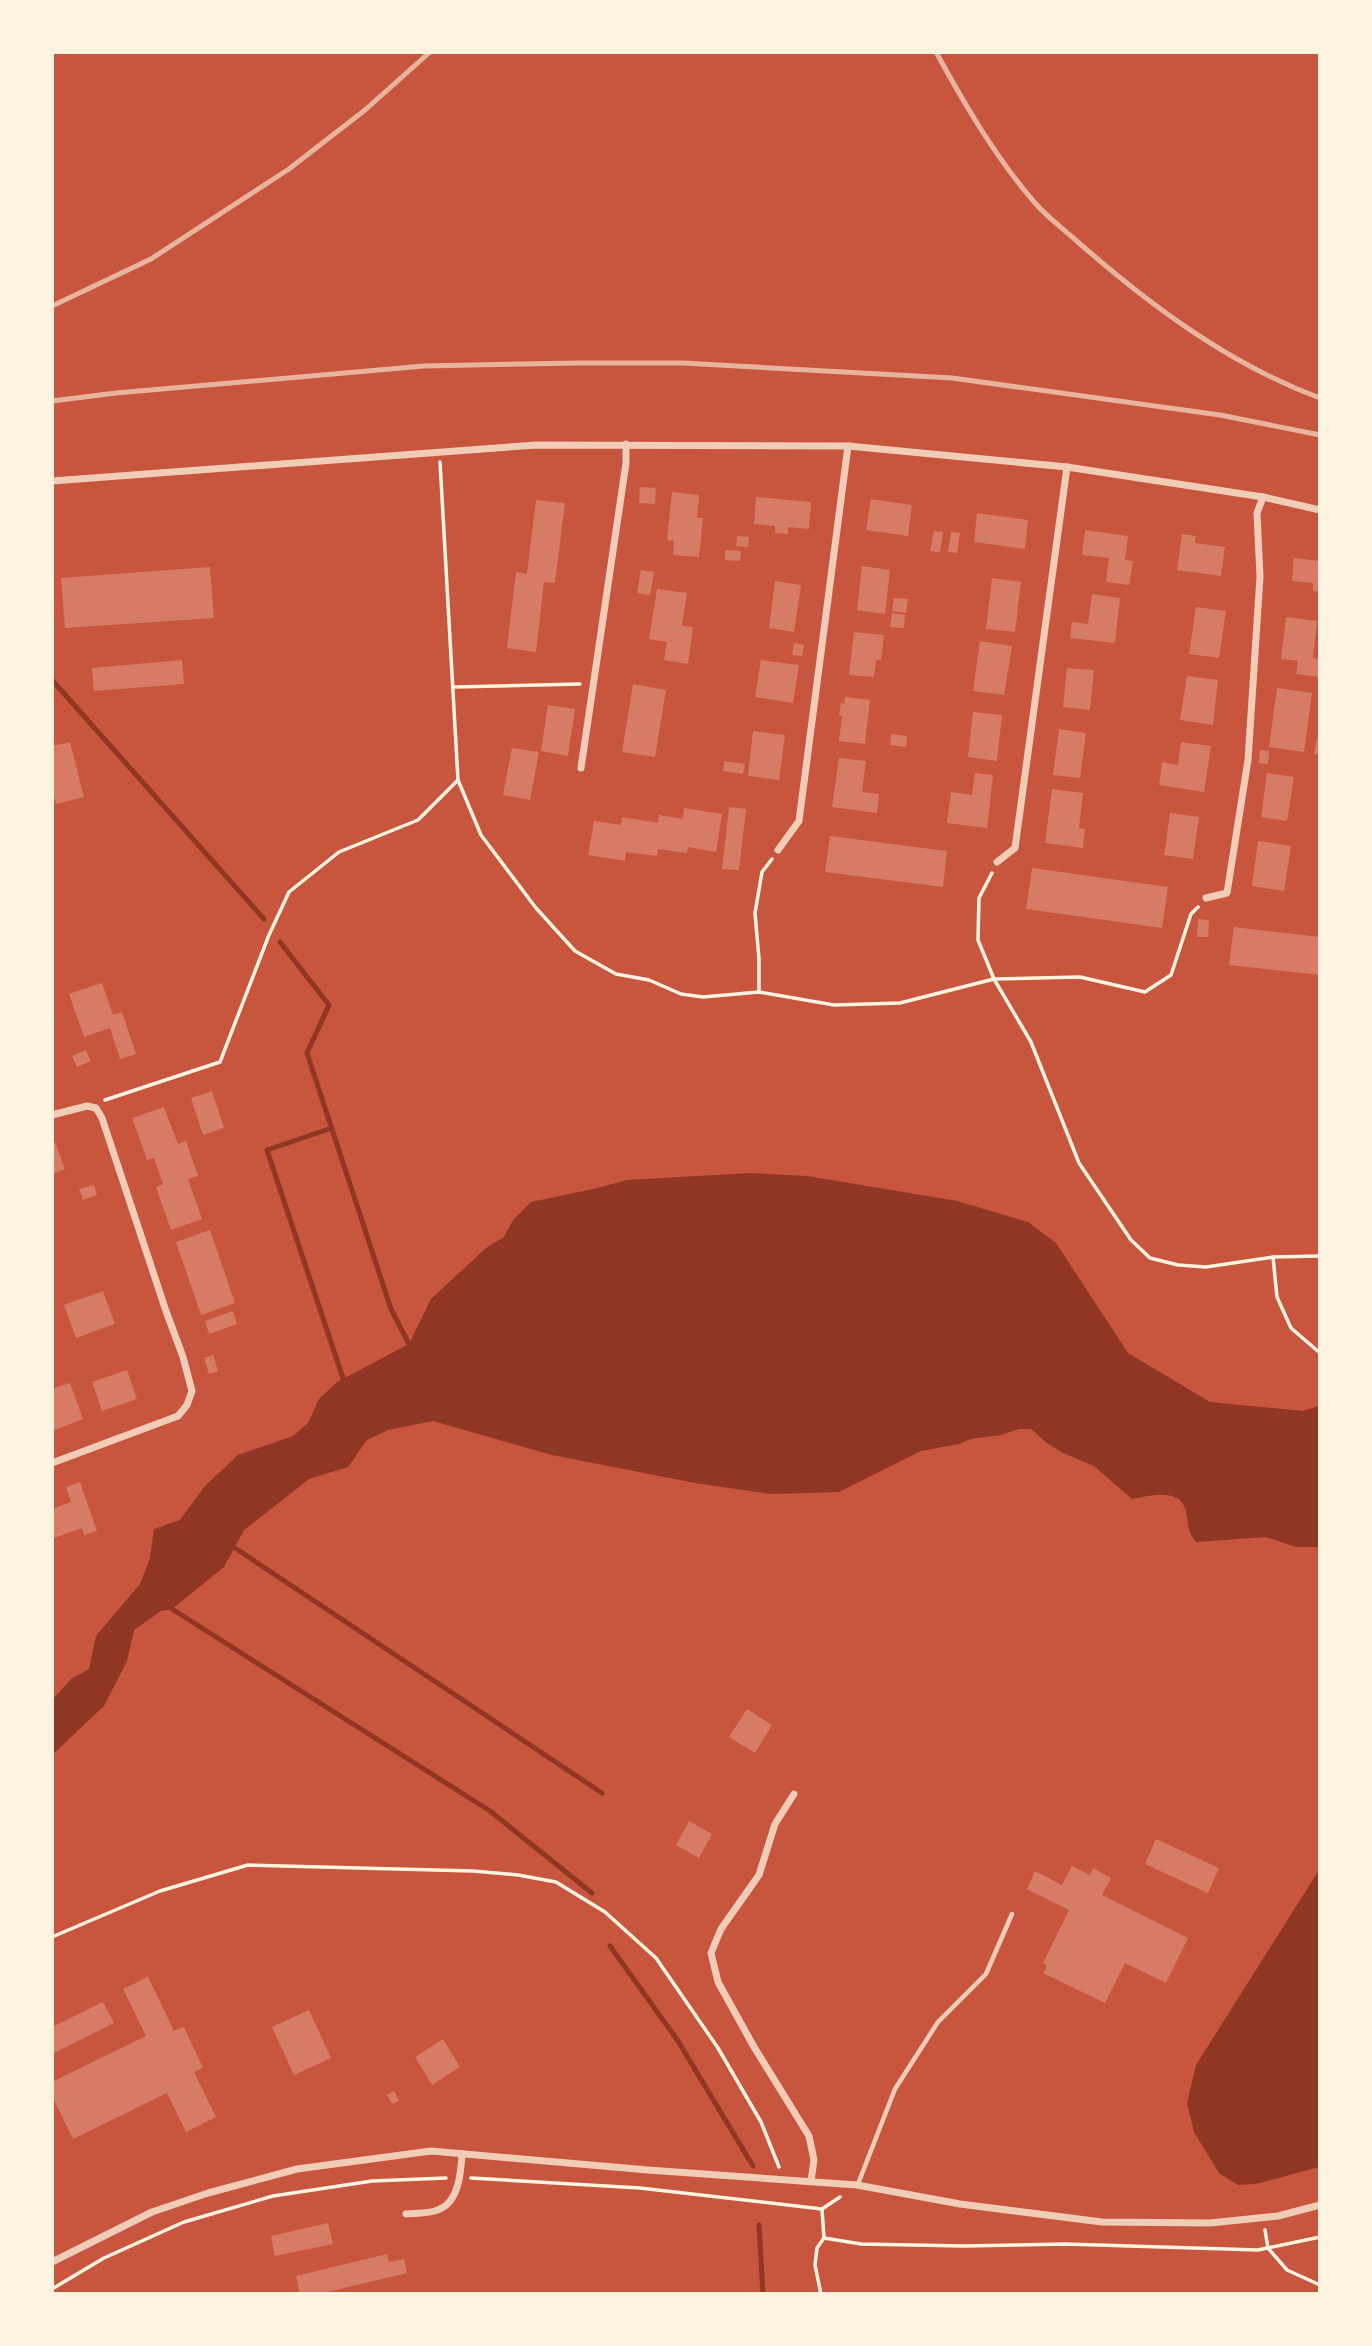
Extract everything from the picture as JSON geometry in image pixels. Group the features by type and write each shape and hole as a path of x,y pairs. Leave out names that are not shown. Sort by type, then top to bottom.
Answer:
{"street":[{"path":"581,768 626,463 626,444"},
{"path":"52,481 536,445 849,446 1067,467 1263,497 1320,510"},
{"path":"778,850 799,821 849,446"},
{"path":"997,862 1015,848 1067,467"},
{"path":"1206,898 1227,893 1248,760 1261,578 1256,513 1263,497"},
{"path":"52,1115 87,1106 96,1108 102,1118 192,1391 187,1405 178,1416 52,1463"},
{"path":"794,1794 775,1824 759,1875 721,1929 711,1953 718,1982 754,2048 809,2136 814,2160 811,2181"},
{"path":"52,2262 152,2212 265,2177 297,2169 431,2151 857,2185 960,2204 1102,2222 1210,2223 1263,2217 1320,2205"},
{"path":"406,2214 441,2209 453,2197 460,2178 462,2154"}],"lane":[{"path":"857,2185 895,2090 938,2022 986,1974 1012,1914"}],"path":[{"path":"440,452 458,780 481,835 536,908 575,951 617,974 649,980 681,994 703,997 759,992 834,1005 900,1003 994,979 1080,977 1145,992 1171,975 1191,914 1206,898"},
{"path":"453,687 593,683"},
{"path":"87,1106 220,1062 269,935 289,892 339,852 418,820 458,780"},
{"path":"759,992 760,959 755,914 762,872 778,850"},
{"path":"997,862 979,898 978,940 994,979 1031,1042 1079,1163 1131,1240 1150,1258 1178,1265 1206,1267 1273,1257 1320,1256"},
{"path":"1273,1257 1278,1297 1291,1328 1320,1353"},
{"path":"52,1937 160,1891 248,1865 473,1871 556,1882 606,1912 656,1958 719,2048 761,2122 785,2179"},
{"path":"821,2294 815,2265 817,2248 824,2238 822,2209"},
{"path":"1263,2217 1268,2248 1287,2270 1320,2285"},
{"path":"824,2238 861,2244 1159,2245 1258,2250 1320,2236"}],"shaded area":[{"path":"750,1173 807,1176 957,1201 1028,1222 1056,1243 1128,1353 1210,1402 1303,1411 1319,1406 1319,1547 1296,1547 1266,1537 1196,1542 1189,1530 1183,1503 1163,1495 1132,1499 1094,1466 1061,1452 1031,1429 1019,1429 921,1451 839,1492 771,1494 695,1483 552,1455 433,1421 388,1430 367,1440 348,1467 309,1479 244,1530 224,1567 172,1609 161,1611 134,1630 127,1661 104,1706 53,1754 53,1699 71,1679 89,1669 96,1636 140,1584 150,1558 154,1529 180,1520 205,1486 238,1455 293,1436 308,1423 319,1399 337,1382 409,1344 431,1299 486,1248 504,1237 513,1220 531,1202 627,1180"},
{"path":"1319,1870 1319,2167 1256,2184 1238,2185 1219,2173 1194,2132 1187,2103 1196,2065"}],"building":[{"path":"640,487 656,488 655,504 639,503"},
{"path":"672,492 699,495 697,518 703,518 699,557 673,555 674,541 667,540"},
{"path":"756,497 811,502 809,529 788,527 788,534 775,533 775,526 754,524"},
{"path":"871,499 912,505 908,536 866,530"},
{"path":"536,500 565,503 555,583 544,582 536,652 507,648 516,572 527,574"},
{"path":"977,513 1028,520 1025,549 974,542"},
{"path":"1085,530 1128,536 1125,560 1133,561 1129,585 1106,582 1109,558 1082,555"},
{"path":"934,531 943,532 940,552 930,551"},
{"path":"951,532 960,533 957,553 948,552"},
{"path":"1182,534 1196,536 1195,543 1225,547 1221,576 1177,570"},
{"path":"737,536 749,537 748,547 736,546"},
{"path":"725,550 741,551 740,561 725,560"},
{"path":"1294,558 1320,561 1320,592 1313,591 1313,583 1292,581"},
{"path":"862,566 890,570 885,614 857,610"},
{"path":"210,567 214,618 65,628 61,578"},
{"path":"641,570 654,572 650,595 637,593"},
{"path":"992,578 1021,582 1015,632 986,629"},
{"path":"775,581 801,585 794,632 769,628"},
{"path":"657,589 687,593 682,626 693,627 688,664 664,660 667,642 649,639"},
{"path":"1092,594 1120,598 1115,643 1070,638 1072,622 1088,624"},
{"path":"894,598 908,599 906,613 892,611"},
{"path":"1196,607 1226,611 1219,658 1189,654"},
{"path":"892,613 905,615 904,628 890,627"},
{"path":"1286,617 1317,621 1313,658 1320,659 1320,677 1296,674 1298,661 1281,659"},
{"path":"854,632 884,635 881,660 876,660 874,677 849,675"},
{"path":"980,641 1012,646 1004,695 973,691"},
{"path":"794,643 804,645 802,656 792,655"},
{"path":"182,660 184,684 94,691 92,668"},
{"path":"761,660 799,665 793,703 755,697"},
{"path":"1067,668 1094,670 1090,710 1063,707"},
{"path":"1187,676 1218,680 1213,725 1180,720"},
{"path":"633,684 666,690 655,757 622,752"},
{"path":"1277,688 1312,693 1304,752 1269,747"},
{"path":"845,697 870,700 865,744 839,741 842,716 839,715"},
{"path":"548,705 575,709 568,756 541,751"},
{"path":"973,712 1002,715 997,761 968,757"},
{"path":"1059,729 1086,733 1080,778 1053,775"},
{"path":"753,731 785,735 779,780 748,776"},
{"path":"891,734 907,736 906,747 890,745"},
{"path":"1317,738 1320,738 1320,755 1314,754"},
{"path":"70,742 84,797 56,804 52,788 52,746"},
{"path":"1181,742 1211,746 1204,792 1159,785 1162,762 1178,765"},
{"path":"512,748 539,752 530,800 503,795"},
{"path":"1260,750 1269,751 1268,764 1259,763"},
{"path":"839,758 866,761 862,792 879,794 877,813 832,807"},
{"path":"724,761 745,764 743,774 723,771"},
{"path":"975,773 993,775 987,828 947,823 951,792 972,795"},
{"path":"1267,773 1294,777 1287,821 1261,817"},
{"path":"1052,789 1083,793 1079,828 1085,829 1083,848 1045,843"},
{"path":"729,807 746,809 739,870 722,869"},
{"path":"684,808 722,814 716,852 688,847 687,853 658,849 657,856 626,852 625,861 588,855 594,821 621,825 622,817 658,823 659,815 683,819"},
{"path":"1170,813 1199,817 1193,859 1164,855"},
{"path":"830,836 947,851 943,887 825,872"},
{"path":"1258,841 1291,846 1284,891 1252,886"},
{"path":"1032,868 1168,887 1162,928 1026,909"},
{"path":"1198,919 1209,920 1208,937 1197,937"},
{"path":"1234,927 1320,937 1320,975 1229,965"},
{"path":"102,983 113,1015 122,1012 136,1054 120,1059 110,1028 84,1037 69,994"},
{"path":"86,1050 91,1061 77,1067 72,1056"},
{"path":"212,1091 224,1128 203,1135 191,1098"},
{"path":"164,1107 178,1144 186,1141 198,1176 188,1179 202,1219 171,1230 156,1187 163,1184 154,1158 147,1160 132,1118"},
{"path":"55,1142 65,1169 52,1174 52,1143"},
{"path":"94,1185 97,1195 83,1200 79,1189"},
{"path":"210,1230 235,1303 201,1315 176,1242"},
{"path":"103,1291 115,1324 76,1338 64,1305"},
{"path":"233,1311 237,1324 209,1334 205,1321"},
{"path":"213,1355 218,1371 209,1374 204,1358"},
{"path":"127,1370 137,1399 102,1411 92,1382"},
{"path":"70,1383 83,1419 52,1431 52,1389"},
{"path":"80,1482 97,1531 84,1535 82,1528 54,1538 52,1509 71,1502 66,1487"},
{"path":"747,1709 772,1725 755,1753 729,1737"},
{"path":"689,1821 712,1834 699,1858 676,1845"},
{"path":"1156,1839 1219,1868 1208,1893 1145,1864"},
{"path":"1072,1866 1090,1875 1093,1868 1111,1878 1102,1895 1188,1938 1166,1983 1125,1963 1105,2003 1043,1973 1047,1966 1043,1963 1069,1910 1027,1889 1035,1871 1062,1885"},
{"path":"148,1977 174,2031 184,2027 203,2068 194,2072 216,2117 186,2132 167,2093 73,2139 52,2096 52,2082 146,2036 123,1989"},
{"path":"103,2002 114,2023 52,2054 52,2027"},
{"path":"309,2010 331,2058 294,2075 272,2027"},
{"path":"443,2039 460,2067 432,2085 415,2057"},
{"path":"394,2091 399,2101 392,2104 387,2095"},
{"path":"328,2223 333,2244 275,2256 271,2236"},
{"path":"387,2254 389,2262 404,2259 407,2273 319,2294 300,2294 296,2276"}],"waterway":[{"path":"52,680 264,919"},
{"path":"280,942 329,1005 307,1053 391,1309 409,1344"},
{"path":"332,1128 267,1150 345,1384"},
{"path":"229,1544 602,1793"},
{"path":"168,1604 490,1811 592,1893"},
{"path":"610,1946 678,2041 753,2166"},
{"path":"759,2225 763,2294"}],"railway":[{"path":"52,306 151,259 289,169 365,110 430,52"},
{"path":"936,52 994,149 1021,186 1051,219 1134,289 1192,331 1254,369 1320,398"},
{"path":"52,401 424,366 683,363 952,378 1220,415 1320,435"}]}
